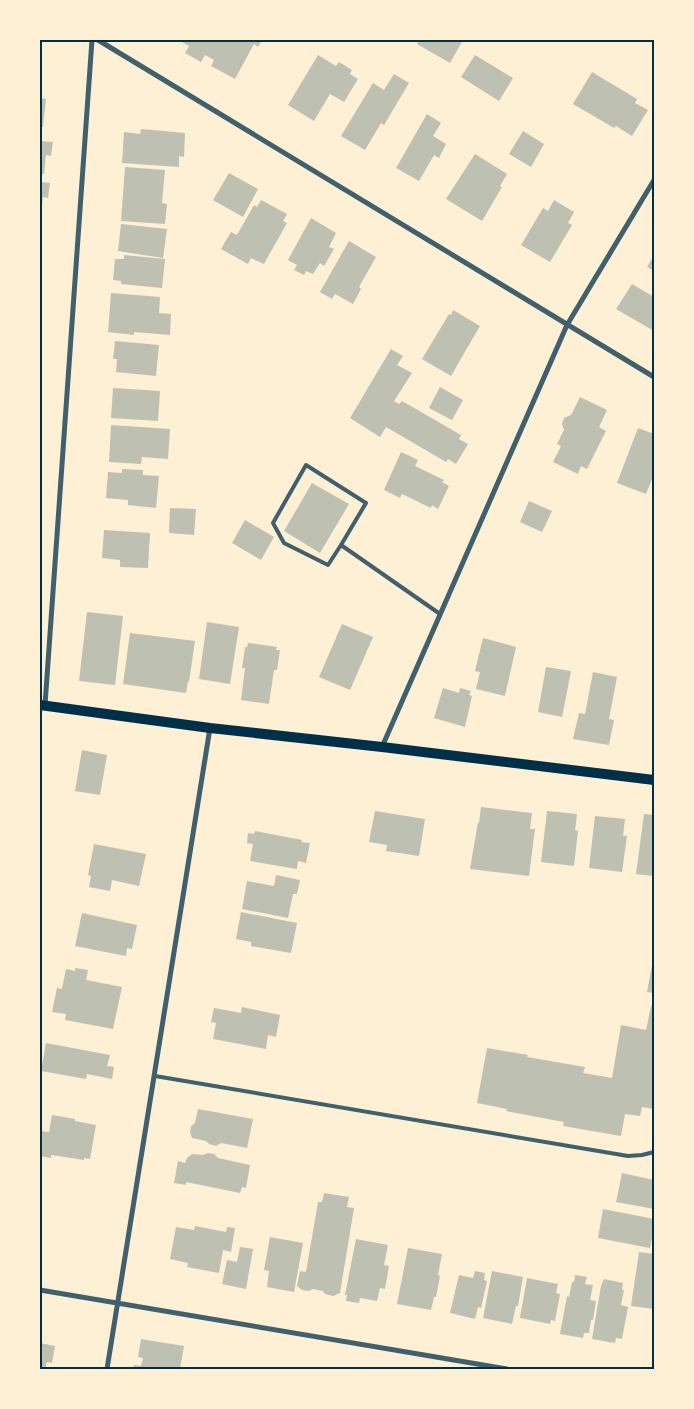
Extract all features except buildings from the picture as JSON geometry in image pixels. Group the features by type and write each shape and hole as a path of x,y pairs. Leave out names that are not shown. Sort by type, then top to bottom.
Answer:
{"main road":[{"path":"42,706 210,728 654,780"}],"street":[{"path":"42,706 92,40"},
{"path":"98,40 654,377"},
{"path":"382,747 567,325 654,180"},
{"path":"107,1369 210,728"},
{"path":"40,1290 507,1369"}],"lane":[{"path":"306,465 366,503 340,545 328,565 284,542 273,523 306,465"},
{"path":"340,545 440,614"},
{"path":"154,1076 628,1156 642,1156 654,1152"}]}
